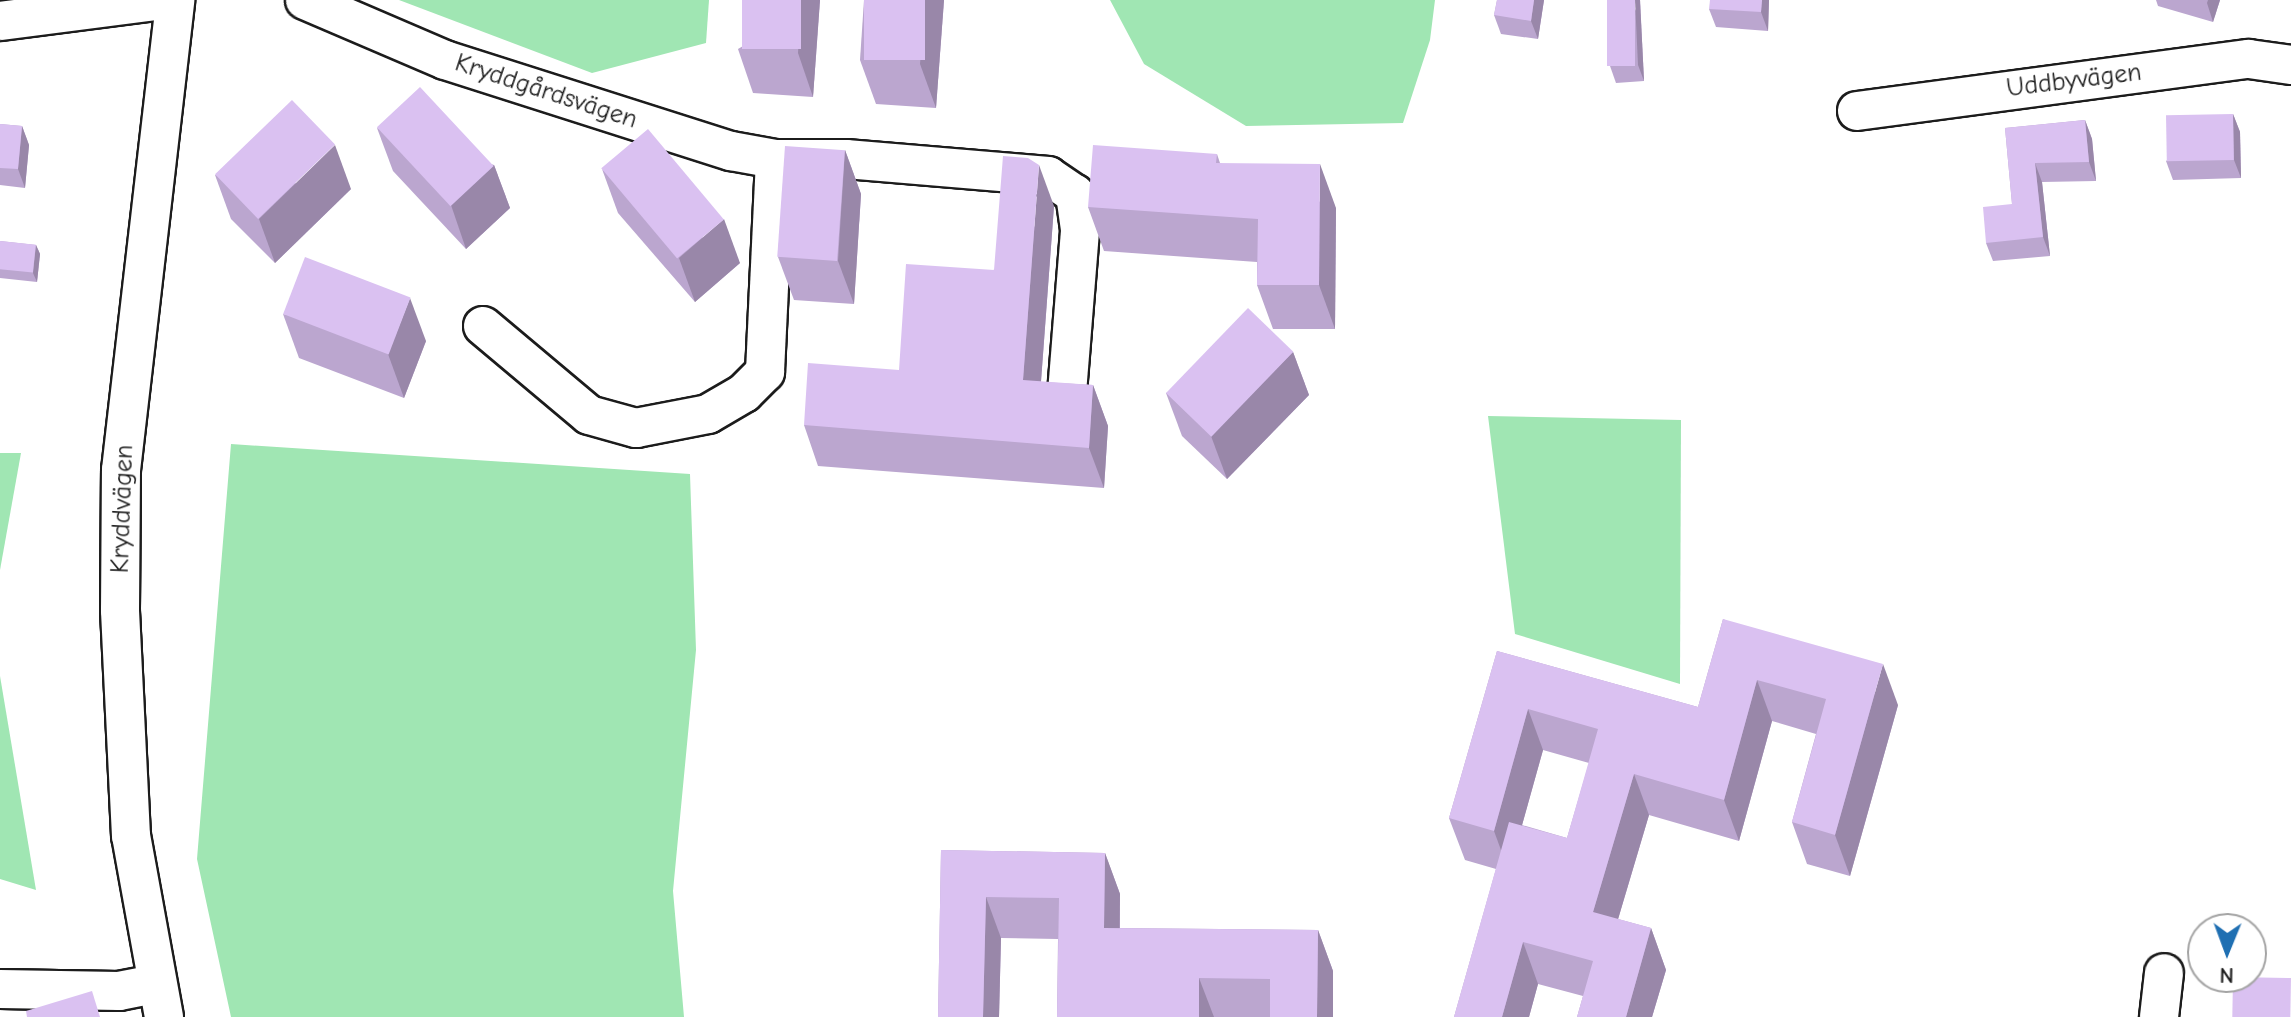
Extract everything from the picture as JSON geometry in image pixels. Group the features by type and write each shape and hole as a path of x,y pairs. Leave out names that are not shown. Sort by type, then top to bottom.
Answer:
{"street":[{"path":"0,21 165,0"},
{"name":"Kryddvägen","path":"160,1000 131,836 121,704 121,470 175,0"},
{"name":"Kryddgårdsvägen","path":"318,3 445,60 731,151 775,159 846,159 1048,176 1075,194 1080,231 1067,392"},
{"name":"Uddbyvägen","path":"1857,111 2249,59 2291,65"},
{"path":"483,326 589,415 636,428 708,414 744,393 765,372 775,159"},
{"path":"2159,1017 2164,973"},
{"path":"0,989 119,991 160,1000"}],"green space":[{"path":"399,0 709,0 706,43 592,73"},
{"path":"1110,0 1435,0 1430,40 1403,123 1246,126 1144,64"},
{"path":"1488,416 1681,420 1680,684 1515,634"},
{"path":"231,444 690,474 696,650 673,891 684,1017 231,1017 197,859"},
{"path":"0,453 21,453 0,570"},
{"path":"0,676 36,890 0,879"}],"building":[{"path":"742,0 801,0 801,49 742,49"},
{"path":"864,0 925,0 925,60 864,60"},
{"path":"1497,0 1534,0 1531,21 1494,15"},
{"path":"1607,0 1635,0 1635,66 1607,66"},
{"path":"1710,0 1762,0 1761,12 1709,9"},
{"path":"420,87 494,166 451,206 377,127"},
{"path":"292,100 335,145 258,219 215,174"},
{"path":"2233,114 2234,160 2167,161 2166,115"},
{"path":"2085,120 2089,162 2035,163 2043,237 1986,243 1983,207 2012,204 2005,128"},
{"path":"0,124 22,126 18,169 0,168"},
{"path":"648,129 724,219 677,259 601,168"},
{"path":"1093,145 1217,154 1216,163 1320,164 1319,285 1257,285 1258,219 1088,207"},
{"path":"785,146 845,150 837,261 777,257"},
{"path":"1003,156 1028,158 1039,165 1023,380 1093,385 1089,448 804,425 808,363 899,370 906,264 994,270"},
{"path":"0,241 36,245 33,273 0,269"},
{"path":"305,257 410,297 389,354 283,314"},
{"path":"1248,308 1293,352 1211,437 1166,393"},
{"path":"1723,619 1883,664 1835,835 1792,822 1826,699 1757,680 1724,800 1634,774 1593,912 1651,928 1626,1017 1577,1017 1593,961 1523,942 1502,1017 1454,1017 1509,822 1567,838 1598,729 1528,709 1494,831 1449,818 1497,651 1698,707"},
{"path":"941,850 1105,853 1104,928 1318,930 1317,1017 1270,1017 1270,979 1199,978 1199,1017 1057,1017 1059,898 986,897 983,1017 938,1017"},
{"path":"2267,978 2291,978 2290,1017 2232,1017 2233,993 2267,993"},
{"path":"92,991 100,1017 27,1017 26,1011"}]}
